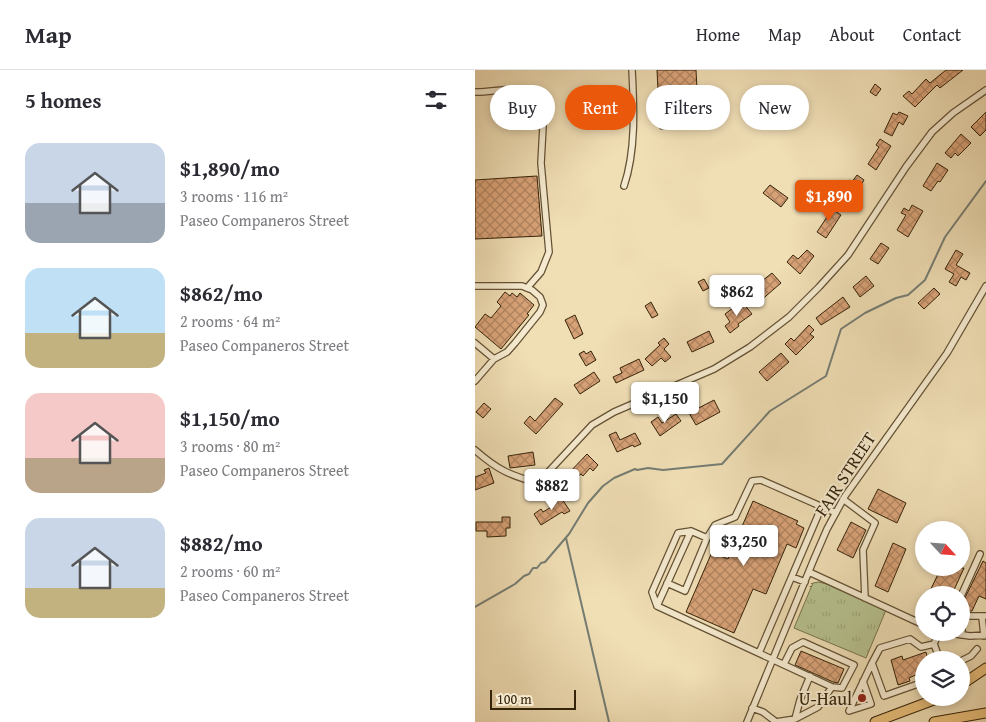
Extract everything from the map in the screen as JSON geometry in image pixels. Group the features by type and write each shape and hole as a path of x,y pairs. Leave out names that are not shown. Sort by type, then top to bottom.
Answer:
{"highway":[{"path":"970,679 986,668"},
{"path":"875,722 918,706"},
{"path":"934,722 986,713"}],"street":[{"path":"624,186 629,171 632,134 632,70"},
{"path":"475,92 524,89 535,92 544,108 541,162 549,252 541,272 527,288"},
{"path":"475,450 501,470 538,483 592,425 614,412 714,368 750,347 789,316 848,255 906,167 932,132 953,113 986,90"},
{"path":"475,286 517,286 527,288 540,297 543,305 541,312 507,352 495,359 475,381"},
{"name":"FAIR STREET","path":"747,722 773,659 808,584 809,572 827,529 843,499 947,353 986,286"},
{"path":"475,343 495,359"},
{"path":"667,583 685,590 707,538 715,525 735,517 752,481 761,480 836,512"},
{"path":"843,499 875,523 863,550 865,598"},
{"path":"759,653 822,506"},
{"path":"707,538 691,531 678,533 652,592 657,606 832,687 842,688 854,665 803,642 792,648 784,664"},
{"path":"657,606 691,531"},
{"path":"966,586 980,554"},
{"path":"809,572 915,621"},
{"path":"792,576 808,584"},
{"path":"970,616 984,616 985,636 970,635"},
{"path":"863,681 871,704 849,711 863,681 880,648 910,639 921,647 934,644 936,641"},
{"path":"934,644 937,651"},
{"path":"970,656 977,649"},
{"path":"872,663 883,696 915,685"},
{"path":"795,719 800,700 810,676"},
{"path":"753,708 763,712 776,722 795,719 818,707 832,687"}],"path":[{"path":"808,584 813,581"}],"green space":[{"path":"819,582 886,610 866,658 794,628 813,583"}],"building":[{"path":"657,70 696,70 697,85 658,85"},
{"path":"946,70 963,70 940,88 937,85 915,107 903,96 909,91 912,94 926,79 930,83"},
{"path":"875,84 881,89 876,96 870,92"},
{"path":"899,112 908,116 903,125 899,122 892,136 884,132 893,113 897,115"},
{"path":"986,112 986,130 980,136 971,127"},
{"path":"961,134 971,143 958,156 955,153 951,158 945,153"},
{"path":"880,139 891,146 876,170 868,164 879,147 876,145"},
{"path":"937,163 948,170 931,191 923,186"},
{"path":"857,175 864,180 850,204 840,197 849,180 852,182"},
{"path":"537,176 542,236 475,239 475,180"},
{"path":"770,185 788,198 781,207 763,193"},
{"path":"912,205 923,211 908,237 897,230 906,215 901,213 904,208 909,211"},
{"path":"827,206 841,215 826,238 817,232 829,214 824,211"},
{"path":"881,243 889,248 878,264 870,259"},
{"path":"807,250 814,256 800,274 787,262 793,255 798,259"},
{"path":"956,250 963,254 956,265 970,273 966,280 961,277 956,286 949,282 954,274 945,269"},
{"path":"772,273 781,283 759,302 748,288 755,282 757,285"},
{"path":"866,276 874,286 860,297 853,287"},
{"path":"704,279 709,288 703,291 698,282"},
{"path":"934,288 940,294 924,309 918,303"},
{"path":"505,292 510,296 512,293 517,297 520,293 534,305 527,314 529,315 501,349 475,327 485,314 491,318 501,306 497,302"},
{"path":"843,297 850,307 821,325 816,318"},
{"path":"651,302 658,315 652,318 645,306"},
{"path":"743,303 752,314 738,324 739,326 730,333 725,326 730,322 725,314"},
{"path":"575,315 583,334 574,339 565,320"},
{"path":"809,325 814,330 810,334 814,337 796,355 785,344 791,338 794,341"},
{"path":"709,331 714,342 692,352 687,342"},
{"path":"664,338 669,344 664,349 671,357 665,362 661,358 652,366 645,359 660,345 658,343"},
{"path":"584,351 586,354 591,351 596,360 586,366 579,354"},
{"path":"781,353 789,362 767,381 759,372"},
{"path":"639,359 644,370 616,383 613,377 622,373 620,368"},
{"path":"594,372 600,381 580,394 574,385"},
{"path":"555,398 563,404 536,434 524,423 530,416 535,421"},
{"path":"714,400 720,412 696,425 689,413"},
{"path":"484,403 491,409 483,418 476,412"},
{"path":"676,414 681,421 660,436 651,422 658,417 662,423"},
{"path":"616,432 620,440 635,433 641,444 634,447 633,445 617,452 609,435"},
{"path":"533,452 535,465 510,468 508,456"},
{"path":"587,454 598,465 593,471 590,468 583,476 581,474 573,481 568,474"},
{"path":"489,468 494,483 475,490 475,477 486,473 484,470"},
{"path":"878,489 906,503 897,523 868,509"},
{"path":"560,496 570,511 564,514 562,512 541,525 534,514 541,509 543,512 553,506 551,502"},
{"path":"753,501 798,521 796,524 804,528 796,548 787,544 766,594 753,589 734,633 686,612 712,552 728,559"},
{"path":"502,517 510,517 510,528 506,528 506,536 487,537 487,531 476,531 476,522 502,522"},
{"path":"851,522 866,530 853,558 837,550"},
{"path":"893,543 906,549 888,592 875,586"},
{"path":"983,561 986,563 986,599 979,596 972,611 970,611 970,588"},
{"path":"937,576 960,576 956,586 932,586"},
{"path":"801,651 844,669 838,683 795,665"},
{"path":"902,656 903,660 915,656 915,675 909,678 910,681 898,685 891,660"}],"waterway":[{"path":"475,607 515,584 529,574 533,568 537,568 541,563 545,562 569,534 588,503 603,486 614,478 635,469 663,470 722,464 770,411 826,376 841,329 865,313 896,298 908,295 925,280 945,237 986,181"},
{"path":"566,538 609,722"}],"place":[{"name":"U-Haul","path":"862,698"}]}
